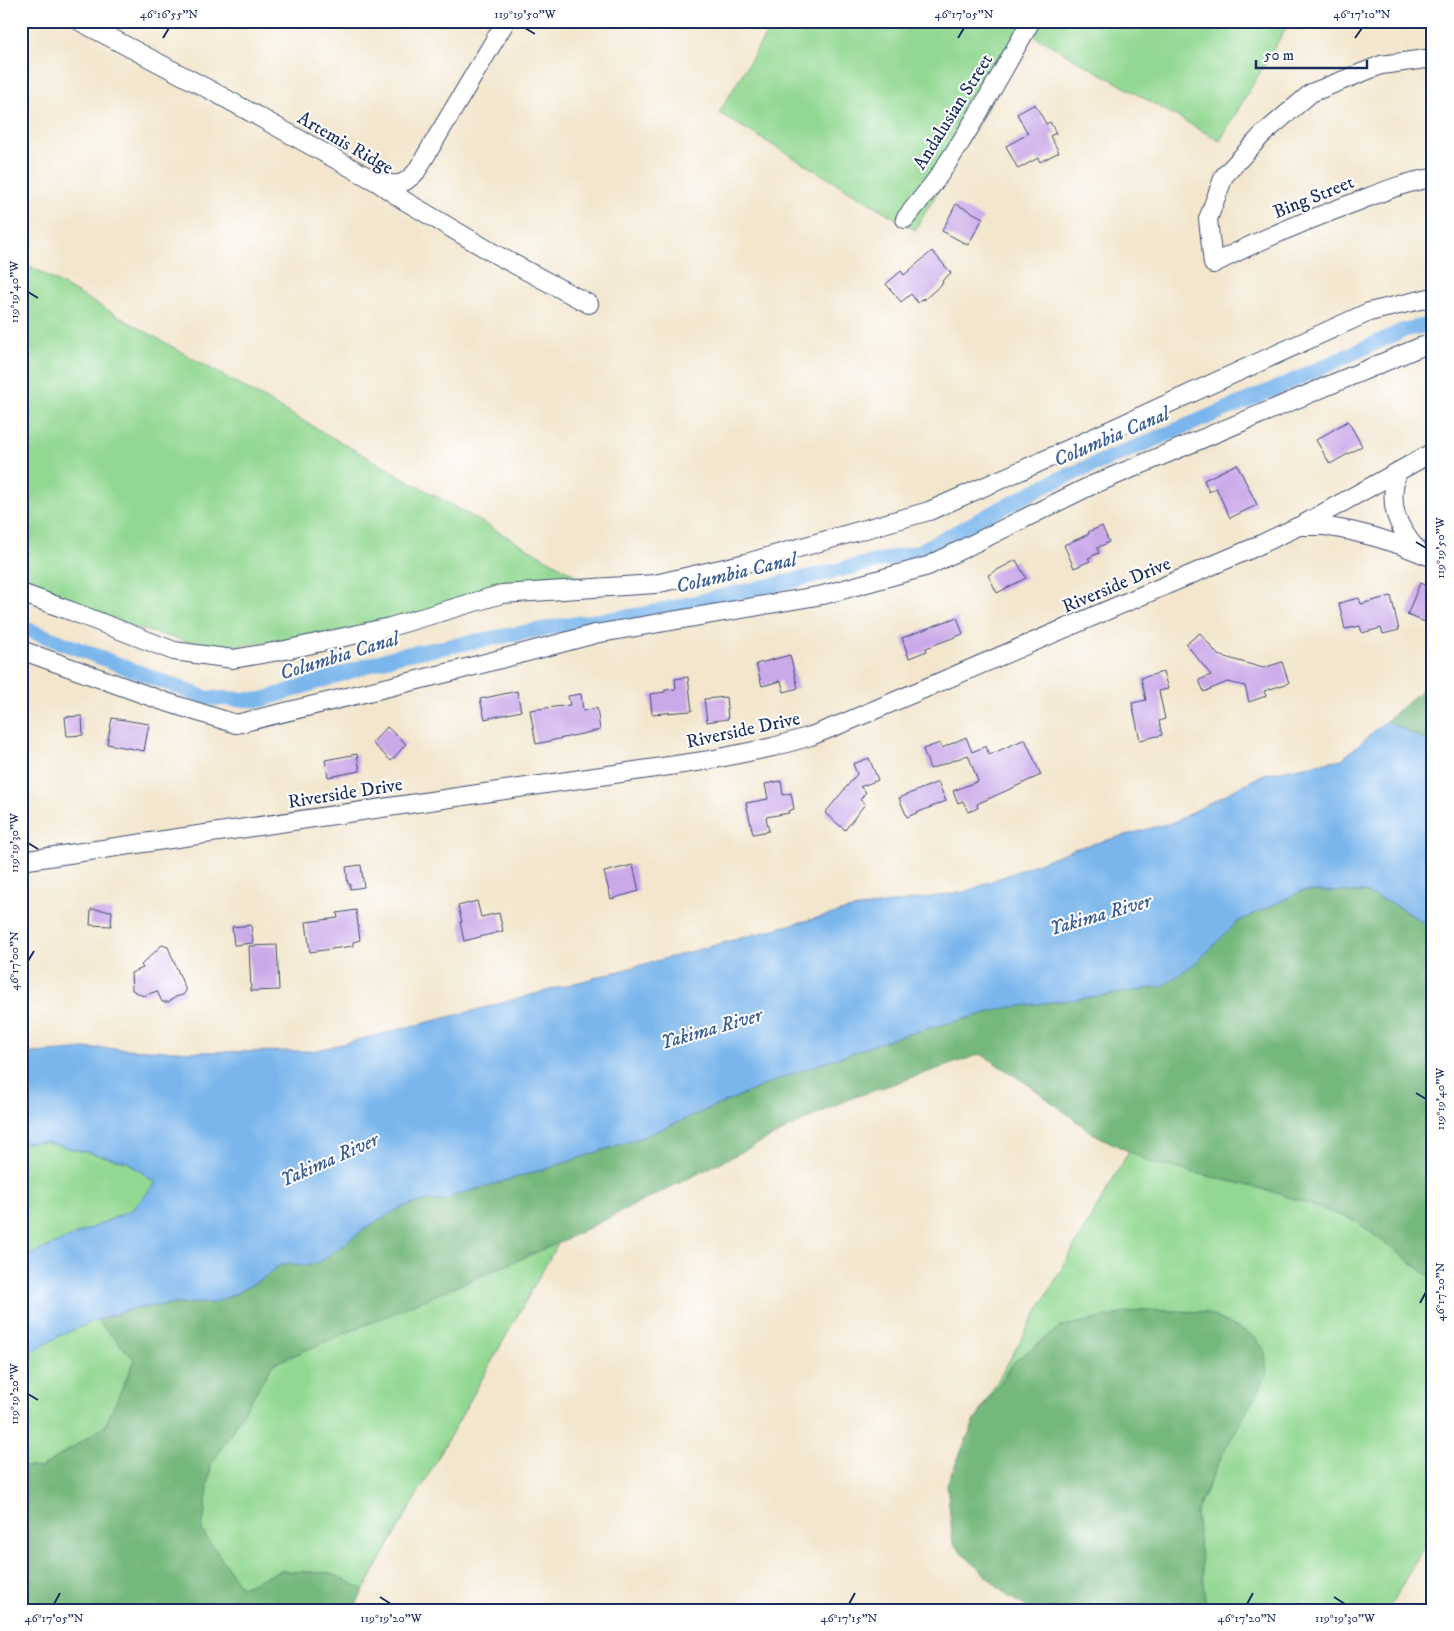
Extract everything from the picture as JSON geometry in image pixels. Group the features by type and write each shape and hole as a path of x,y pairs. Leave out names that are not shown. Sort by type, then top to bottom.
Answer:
{"street":[{"name":"Artemis Ridge","path":"79,21 212,91 377,182 405,201 495,254 589,304"},
{"path":"377,182 402,184 416,172 506,21"},
{"name":"Andalusian Street","path":"905,219 943,170 991,91 1030,21"},
{"name":"Bing Street","path":"1433,58 1381,65 1312,94 1262,135 1224,176 1208,219 1213,264 1249,245 1332,210 1413,181 1433,178"},
{"path":"21,593 174,651 233,659 285,650 390,627 502,594 655,584 746,563 929,511 1369,312 1433,297"},
{"path":"21,650 163,701 236,724 455,671 595,634 823,594 928,566 1090,486 1420,347 1433,344"},
{"path":"1299,526 1433,452"},
{"path":"1397,472 1392,494 1394,511 1408,540 1426,556"},
{"name":"Riverside Drive","path":"21,861 710,760 773,747 811,736 851,720 1253,548 1299,526 1324,526 1351,531 1400,545 1426,556"}],"green space":[{"path":"774,21 1010,21 1031,34 915,230 719,113"},
{"path":"1039,21 1290,21 1220,141 1031,34"},
{"path":"21,261 598,588 532,593 311,638 214,648 136,628 21,579"},
{"path":"1433,680 1433,744 1386,721"},
{"path":"1302,891 1365,892 1399,907 1433,929 1433,1279 1356,1221 1271,1191 1150,1162 1092,1133 1029,1085 981,1054 846,1100 558,1243 273,1364 211,1465 202,1531 241,1587 280,1571 331,1573 364,1590 353,1610 21,1610 21,1466 41,1468 105,1426 135,1360 97,1320 131,1309 172,1304 213,1303 237,1293 265,1277 276,1267 289,1263 299,1266 319,1262 367,1227 400,1208 428,1200 443,1201 456,1195 552,1167 645,1136 791,1074 900,1036 1005,1008 1198,961 1237,922"},
{"path":"44,1142 128,1162 156,1183 132,1210 21,1259 21,1143"},
{"path":"1129,1151 1150,1162 1271,1191 1356,1221 1433,1279 1433,1531 1388,1610 1206,1610 1196,1513 1223,1453 1254,1336 1205,1312 1141,1310 1060,1327 1014,1362 973,1424"},
{"path":"558,1243 364,1590 331,1573 280,1571 241,1588 202,1531 211,1465 273,1364"},
{"path":"1141,1310 1205,1312 1254,1336 1265,1351 1267,1376 1223,1453 1196,1513 1206,1610 1032,1610 1006,1595 953,1544 947,1484 973,1424 1014,1362 1060,1327"},
{"path":"97,1320 135,1360 105,1426 41,1468 21,1466 21,1359 59,1336"}],"water":[{"name":"Yakima River","path":"1386,721 1433,744 1433,929 1399,907 1365,892 1302,891 1237,922 1198,961 1163,986 1005,1008 900,1036 791,1074 645,1136 552,1167 456,1195 443,1201 428,1200 400,1208 367,1227 320,1262 299,1266 289,1263 276,1267 265,1277 237,1293 213,1303 172,1304 131,1309 97,1320 59,1336 21,1359 21,1259 132,1210 156,1183 128,1162 44,1142 21,1143 21,1054 99,1048 198,1052 314,1051 476,1010 852,909 964,892 1074,849 1174,822 1264,774 1342,759"}],"building":[{"path":"1035,104 1046,124 1050,122 1056,133 1050,136 1059,152 1040,162 1038,158 1018,169 1006,146 1028,134 1017,114"},
{"path":"956,204 983,218 968,245 942,231"},
{"path":"932,251 951,273 924,300 923,298 918,303 911,294 901,302 886,284 901,271 904,275"},
{"path":"1348,421 1362,446 1330,464 1316,440"},
{"path":"1237,464 1257,505 1230,518 1216,488 1209,492 1204,480"},
{"path":"1102,526 1109,542 1097,548 1099,553 1088,558 1090,561 1074,568 1064,545"},
{"path":"1016,560 1026,578 997,593 988,575"},
{"path":"1420,583 1433,588 1433,625 1407,615"},
{"path":"1391,596 1399,630 1383,634 1381,628 1362,633 1360,626 1345,629 1339,603 1359,598 1361,604"},
{"path":"957,617 963,634 926,648 927,651 909,658 902,638"},
{"path":"1200,633 1218,655 1263,668 1282,662 1289,683 1264,691 1266,696 1249,702 1245,686 1227,682 1204,692 1199,680 1211,675 1186,644"},
{"path":"790,655 798,688 784,692 781,681 762,686 756,664"},
{"path":"1163,672 1168,689 1159,691 1165,719 1159,721 1162,735 1140,740 1132,703 1146,700 1141,678"},
{"path":"688,677 692,711 652,714 650,694 676,689 675,679"},
{"path":"517,691 521,711 485,719 480,699"},
{"path":"581,694 583,711 597,708 600,730 536,744 530,710 570,705 568,696"},
{"path":"726,697 728,719 707,722 704,699"},
{"path":"82,716 83,735 67,736 65,717"},
{"path":"112,718 149,724 144,751 107,744"},
{"path":"387,727 406,744 391,761 372,743"},
{"path":"966,737 972,752 986,746 989,755 1025,739 1041,775 977,804 978,808 968,812 963,801 958,803 953,791 978,781 968,755 930,769 923,749 940,743 942,748"},
{"path":"357,754 360,771 328,777 325,760"},
{"path":"869,758 878,780 860,787 866,792 860,800 865,804 845,830 825,813 857,774 853,764"},
{"path":"781,781 783,795 791,793 794,809 788,811 789,813 766,817 769,831 753,834 746,803 768,799 765,784"},
{"path":"938,782 946,801 907,817 899,798"},
{"path":"361,865 364,887 350,889 346,867"},
{"path":"633,865 639,891 611,899 604,872"},
{"path":"477,901 481,917 499,913 503,931 464,941 458,906"},
{"path":"91,909 112,911 111,926 90,925"},
{"path":"356,910 360,940 353,942 353,946 310,952 306,922 338,918 337,913"},
{"path":"251,925 253,943 234,945 232,927"},
{"path":"162,945 168,947 186,991 183,995 175,997 169,1002 162,1002 157,991 143,996 132,990 131,973 143,968 141,965"},
{"path":"277,945 279,990 251,991 249,946"}],"waterway":[{"name":"Columbia Canal","path":"21,627 206,698 261,700 397,656 559,626 640,615 918,552 1048,484 1281,386 1404,330 1433,324"}]}
